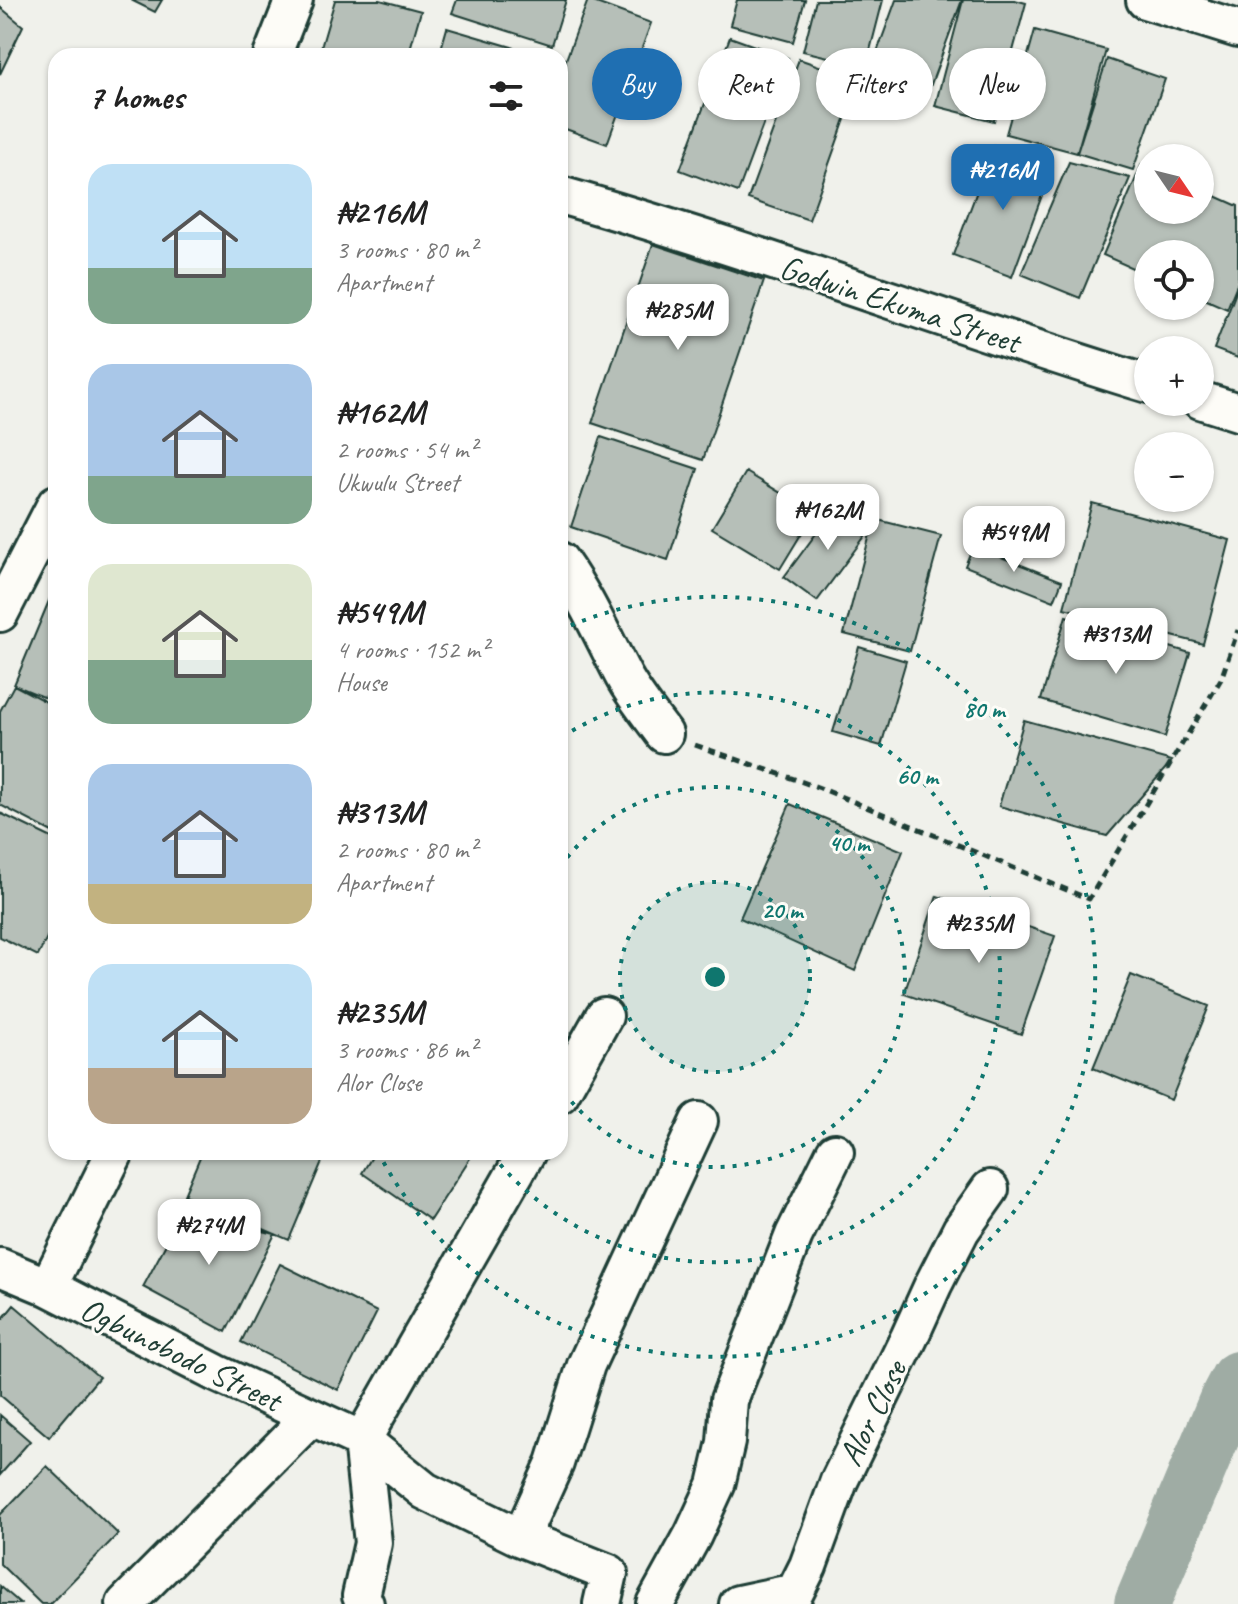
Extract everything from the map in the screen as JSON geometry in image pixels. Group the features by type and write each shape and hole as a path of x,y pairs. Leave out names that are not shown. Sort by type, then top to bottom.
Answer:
{"street":[{"path":"275,48 294,0"},
{"path":"1145,0 1238,29"},
{"name":"Godwin Ekuma Street","path":"568,197 651,221 1134,380"},
{"path":"1214,404 1238,412"},
{"path":"0,613 48,520"},
{"path":"568,574 596,618 625,678 664,734"},
{"path":"568,1080 604,1016"},
{"path":"521,1538 555,1463 586,1365 699,1121"},
{"path":"655,1604 716,1485 726,1442 729,1400 789,1247 835,1152"},
{"path":"48,1287 111,1160"},
{"path":"365,1604 361,1596 373,1543 362,1440 522,1160"},
{"name":"Alor Close","path":"738,1604 806,1598 808,1566 839,1481 961,1230 990,1189"},
{"name":"Ogbunobodo Street","path":"0,1267 48,1287 216,1373 362,1440 425,1491 521,1538 609,1573 602,1604"},
{"path":"125,1604 311,1417"}],"path":[{"path":"664,734 820,788 1089,899 1221,679 1238,630"}],"building":[{"path":"131,0 162,0 155,12"},
{"path":"335,0 380,0 421,11 410,48 321,48"},
{"path":"457,0 566,0 552,45 452,13"},
{"path":"588,0 651,23 642,48 592,48 592,120 616,120 607,144 568,130 568,54"},
{"path":"737,0 805,0 793,42 730,25"},
{"path":"816,0 883,0 871,48 816,48 816,54 803,51"},
{"path":"896,0 962,0 933,79 933,48 879,48"},
{"path":"963,0 1015,0 1026,3 1014,48 950,48"},
{"path":"0,7 23,26 0,74"},
{"path":"447,28 515,48 441,48"},
{"path":"1035,30 1106,50 1077,153 1006,134 1010,120 1046,120 1046,48 1030,48"},
{"path":"730,37 760,48 726,48"},
{"path":"949,53 949,110 935,106"},
{"path":"800,59 816,65 816,120 845,120 809,220 748,199 777,120 800,120"},
{"path":"1107,59 1165,79 1142,144 1134,144 1133,170 1077,153"},
{"path":"699,120 765,120 738,192 680,170"},
{"path":"994,146 1052,168 1012,277 953,255"},
{"path":"1069,162 1130,178 1080,298 1021,274"},
{"path":"1134,183 1134,224 1214,224 1214,195 1238,206 1238,282 1227,309 1214,303 1214,240 1134,240 1134,269 1103,255"},
{"path":"653,244 764,281 703,460 592,423"},
{"path":"1238,287 1238,358 1214,349"},
{"path":"601,437 698,469 668,560 571,527"},
{"path":"746,472 814,513 780,569 712,528"},
{"path":"1092,503 1230,540 1203,644 1064,608"},
{"path":"838,504 871,528 817,601 784,577"},
{"path":"874,519 941,536 910,651 844,634"},
{"path":"973,546 1062,581 1054,601 965,566"},
{"path":"48,603 48,699 14,685"},
{"path":"1066,616 1190,653 1165,737 1041,700"},
{"path":"859,647 906,661 881,746 833,732"},
{"path":"14,685 48,703 48,830 0,805 0,711"},
{"path":"1024,720 1172,761 1107,836 999,806"},
{"path":"790,804 903,851 855,971 740,918"},
{"path":"0,813 48,836 48,935 38,956 0,937"},
{"path":"937,896 1055,936 1021,1034 904,994"},
{"path":"1131,975 1209,1006 1171,1100 1093,1068"},
{"path":"199,1160 323,1160 289,1240 184,1195"},
{"path":"370,1160 469,1160 430,1220 362,1173"},
{"path":"183,1212 275,1234 226,1332 143,1287"},
{"path":"280,1264 377,1312 338,1390 241,1342"},
{"path":"14,1305 99,1377 49,1437 0,1395 0,1322"},
{"path":"0,1415 30,1441 0,1475"},
{"path":"47,1466 118,1534 50,1604 41,1604 0,1564 0,1515"},
{"path":"0,1586 21,1604 0,1604"}],"waterway":[{"path":"1142,1604 1238,1379"}]}
